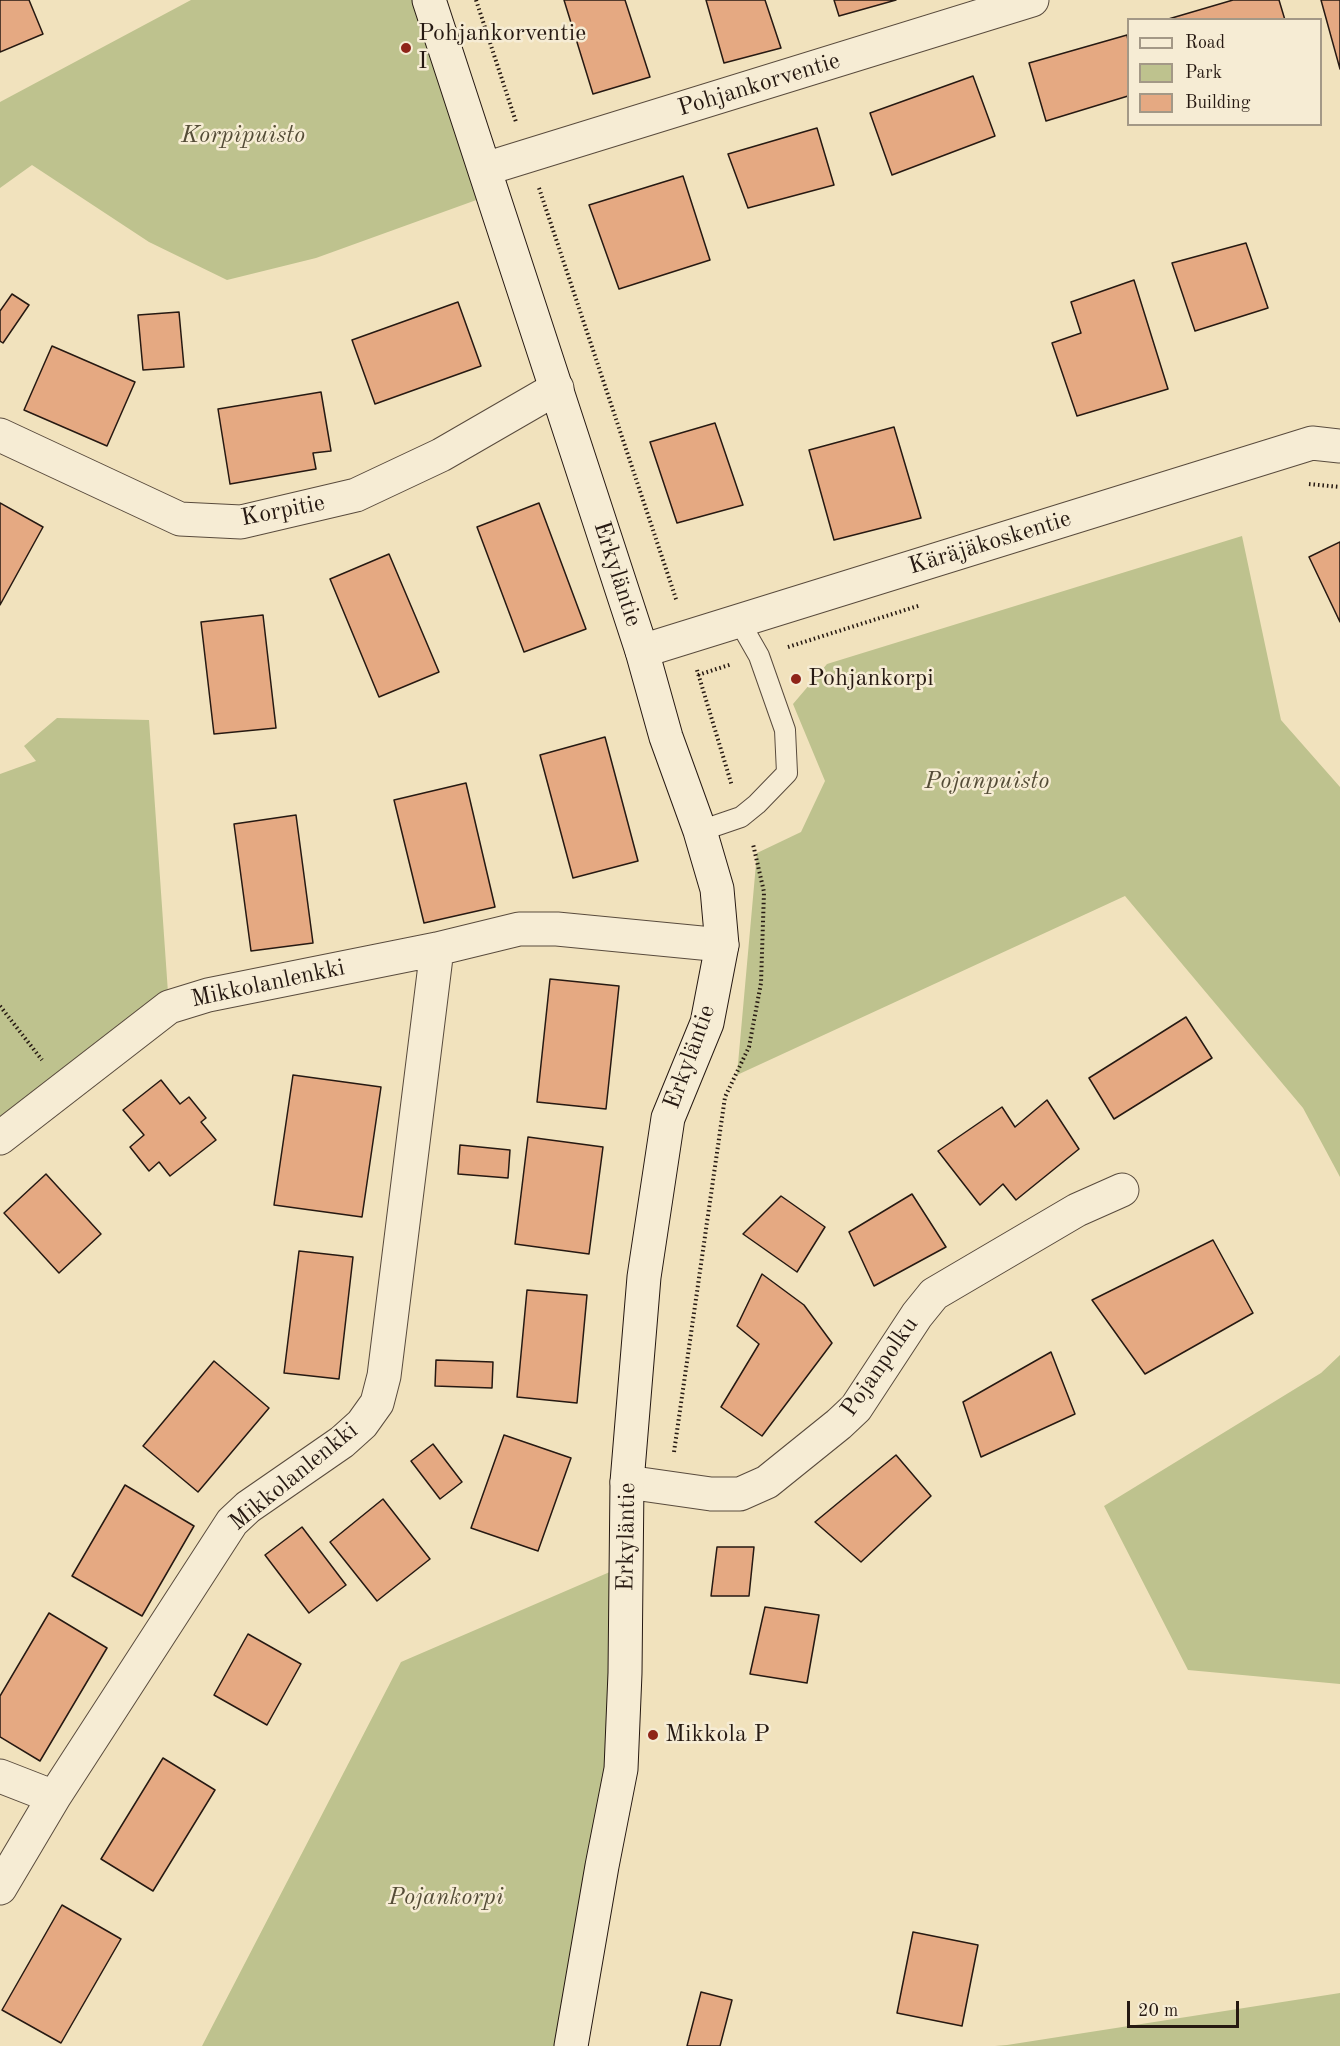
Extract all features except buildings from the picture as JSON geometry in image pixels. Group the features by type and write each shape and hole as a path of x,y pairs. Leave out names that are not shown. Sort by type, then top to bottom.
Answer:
{"street":[{"name":"Erkyläntie","path":"429,0 642,651 666,737 700,831 717,889 722,945 707,1023 668,1118 644,1277 627,1482 625,1673 621,1769 571,2046"},
{"name":"Pohjankorventie","path":"485,169 1032,0"},
{"name":"Korpitie","path":"0,435 180,519 241,522 356,495 441,455 557,388"},
{"name":"Käräjäkoskentie","path":"642,651 1312,443 1340,446"},
{"name":"Mikkolanlenkki","path":"0,1138 169,1007 208,994 437,949 519,928 557,928 722,945"},
{"name":"Mikkolanlenkki","path":"0,1888 54,1797 232,1522 248,1507 342,1442 362,1424 377,1403 384,1376 437,949"},
{"name":"Pojanpolku","path":"627,1482 711,1494 740,1494 766,1482 856,1408 917,1315 934,1294 1077,1210 1122,1190"},
{"path":"0,1776 54,1797"}],"lane":[{"path":"700,831 741,817 787,773 785,730 759,656 739,621"}],"path":[{"path":"1299,487 1311,484 1340,487"},
{"path":"698,675 928,603"},
{"path":"0,1006 64,1089"}],"green space":[{"name":"Korpipuisto","path":"191,0 419,0 493,194 316,258 227,280 149,242 32,165 0,188 0,102"},
{"name":"Pojanpuisto","path":"1242,536 1281,720 1340,787 1340,1177 1303,1108 1125,896 737,1075 757,853 801,832 825,781 793,704 827,664"},
{"path":"57,718 149,720 169,1007 0,1138 0,774 36,761 24,746"},
{"path":"1340,1355 1340,1684 1188,1670 1104,1506 1321,1373"},
{"name":"Pojankorpi","path":"626,1565 625,1691 572,2046 202,2046 401,1662"},
{"path":"1340,1993 1340,2046 995,2046 1007,2045"}],"place":[{"name":"Pohjankorventie I","path":"406,48"},
{"name":"Pohjankorpi","path":"796,679"},
{"name":"Mikkola P","path":"653,1735"}]}
